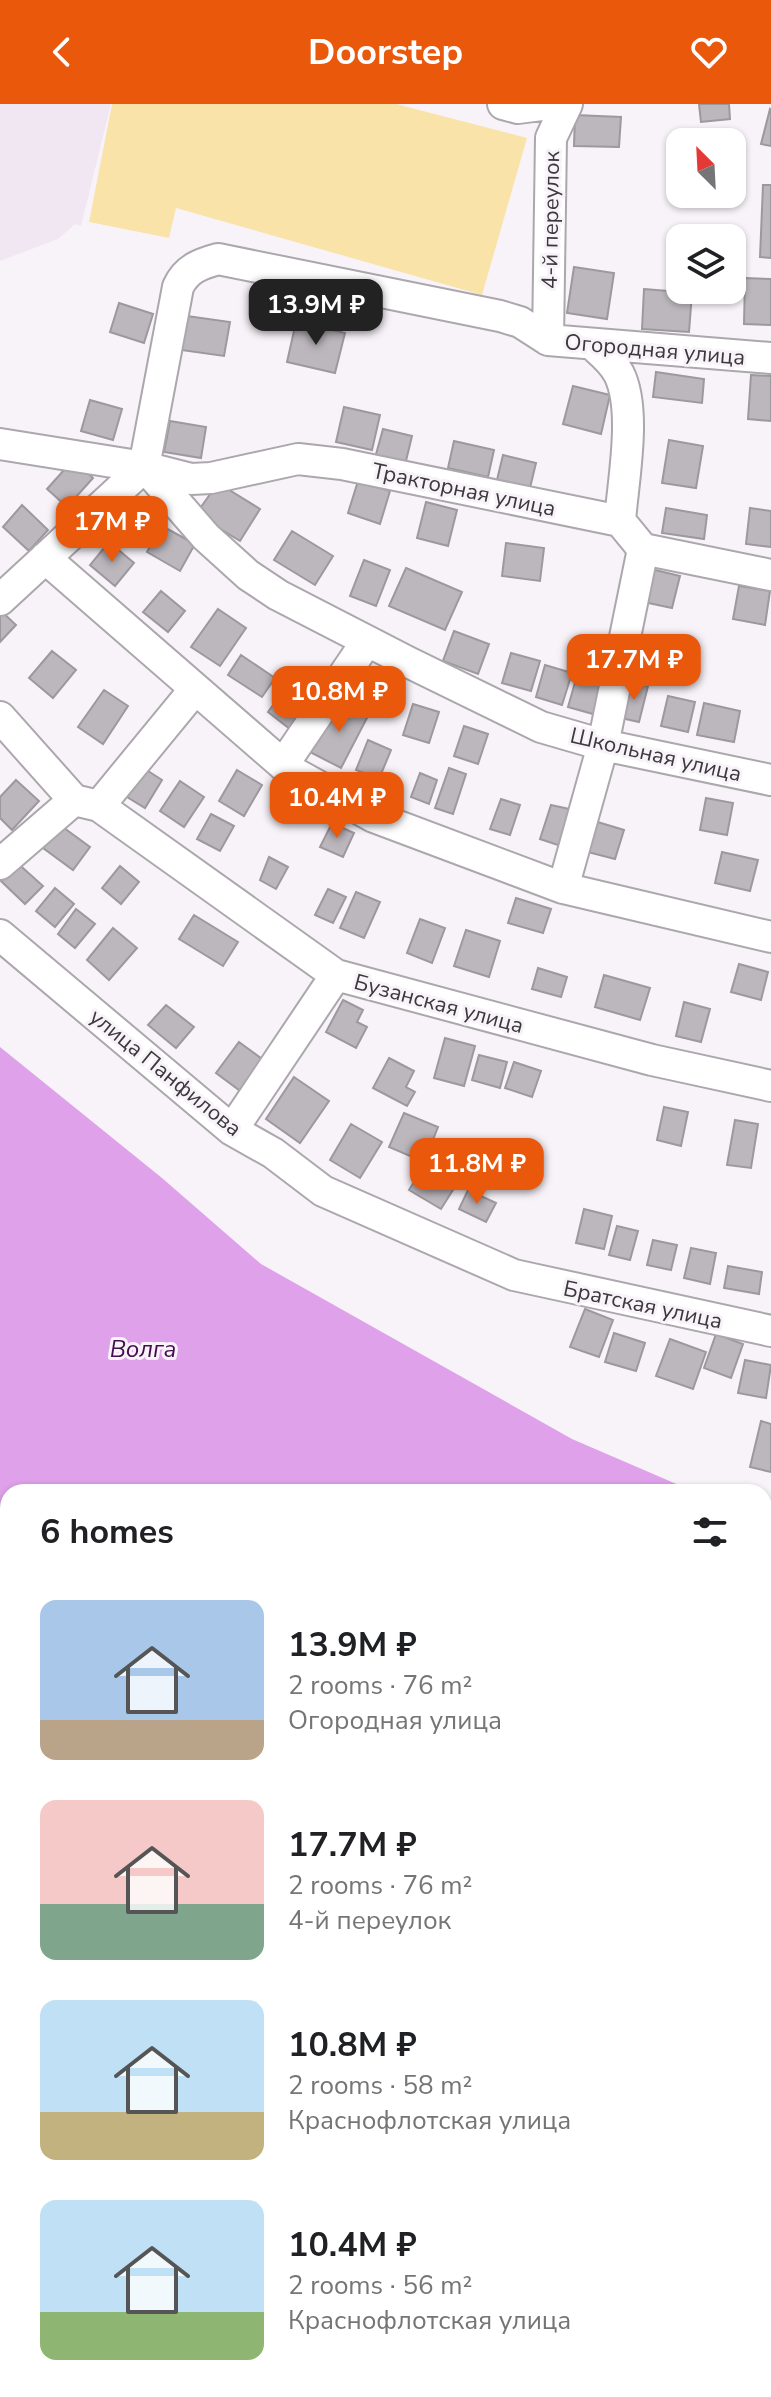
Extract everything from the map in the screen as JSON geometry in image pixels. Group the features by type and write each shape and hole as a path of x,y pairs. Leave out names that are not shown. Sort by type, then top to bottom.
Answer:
{"street":[{"path":"503,104 518,108 549,104"},
{"name":"4-й переулок","path":"548,340 551,138 567,104"},
{"name":"Огородная улица","path":"144,467 178,287 192,269 218,259 500,316 520,322 548,340 771,358"},
{"path":"594,346 613,364 622,383 627,425 620,521 643,549 771,575"},
{"name":"Тракторная улица","path":"0,444 144,467 179,478 211,478 309,459 620,521"},
{"path":"0,600 144,467"},
{"name":"Школьная улица","path":"144,467 206,537 248,575 278,595 367,641 541,727 603,745 771,780"},
{"path":"563,888 603,745 643,549"},
{"path":"45,558 111,612 283,765 374,817 563,888 771,937"},
{"path":"283,765 367,641"},
{"path":"0,864 86,803 195,689"},
{"name":"Бузанская улица","path":"0,717 86,803 336,975 652,1060 771,1086"},
{"name":"улица Панфилова","path":"0,935 232,1130 273,1153 323,1191 514,1275"},
{"path":"232,1130 336,975"},
{"name":"Братская улица","path":"514,1275 771,1331"}],"shaded area":[{"path":"0,104 111,104 81,226 75,224 58,239 0,261"},
{"path":"112,104 396,104 527,138 482,295 176,208 169,238 89,222"}],"water":[{"name":"Волга","path":"0,1047 162,1178 261,1264 572,1439 676,1484 0,1484"}],"building":[{"path":"699,104 729,104 730,119 701,122"},
{"path":"771,110 771,146 761,144"},
{"path":"575,115 621,117 619,147 574,146"},
{"path":"763,185 771,185 771,258 760,257"},
{"path":"574,267 614,273 607,319 567,313"},
{"path":"746,278 771,279 771,325 744,324"},
{"path":"644,289 666,291 666,304 691,304 689,332 642,329"},
{"path":"119,303 153,314 144,343 110,332"},
{"path":"187,316 230,322 224,356 181,350"},
{"path":"296,322 345,333 335,373 287,362"},
{"path":"656,372 704,379 702,403 653,397"},
{"path":"751,375 771,376 771,421 748,419"},
{"path":"573,386 610,395 601,434 563,424"},
{"path":"90,400 122,409 113,440 81,431"},
{"path":"344,407 380,415 372,450 336,442"},
{"path":"170,421 206,427 201,458 164,452"},
{"path":"383,429 412,436 405,465 375,458"},
{"path":"669,440 703,446 696,488 662,483"},
{"path":"454,441 494,450 488,477 448,468"},
{"path":"503,455 536,463 529,492 496,484"},
{"path":"73,460 93,478 67,507 47,489"},
{"path":"358,481 390,491 380,524 348,513"},
{"path":"218,483 260,509 240,541 196,514"},
{"path":"426,502 457,510 448,546 417,538"},
{"path":"22,505 48,530 29,551 3,527"},
{"path":"666,508 707,515 704,539 662,533"},
{"path":"750,508 771,511 771,547 746,544"},
{"path":"162,526 195,544 180,571 147,552"},
{"path":"292,531 333,556 315,585 274,560"},
{"path":"109,542 134,563 115,586 90,565"},
{"path":"506,543 544,548 540,581 502,576"},
{"path":"364,560 390,570 376,606 350,596"},
{"path":"406,568 462,592 445,630 389,606"},
{"path":"647,568 680,576 672,608 639,601"},
{"path":"739,586 770,591 765,625 733,619"},
{"path":"161,591 185,611 168,632 143,612"},
{"path":"218,609 246,628 220,666 191,647"},
{"path":"0,610 16,625 0,642"},
{"path":"454,631 489,644 478,674 443,661"},
{"path":"52,651 76,670 53,698 29,678"},
{"path":"511,653 540,661 531,691 502,683"},
{"path":"241,655 275,678 262,697 228,675"},
{"path":"545,665 572,673 562,705 536,697"},
{"path":"578,672 610,681 600,716 568,707"},
{"path":"291,680 313,697 290,729 268,712"},
{"path":"630,682 648,686 639,722 621,718"},
{"path":"104,690 128,706 103,744 78,727"},
{"path":"668,696 695,702 688,732 661,726"},
{"path":"337,700 368,716 341,768 310,752"},
{"path":"704,703 740,711 734,742 697,735"},
{"path":"413,704 439,712 429,743 403,735"},
{"path":"464,726 488,734 478,764 454,756"},
{"path":"368,740 391,750 379,779 356,770"},
{"path":"449,768 466,774 453,814 435,808"},
{"path":"145,769 162,780 145,808 127,797"},
{"path":"237,770 262,785 244,816 219,801"},
{"path":"420,773 437,780 429,804 411,797"},
{"path":"16,780 39,801 12,830 0,818 0,797"},
{"path":"180,781 204,797 184,827 160,811"},
{"path":"706,798 733,803 727,835 700,830"},
{"path":"501,799 520,805 510,835 490,829"},
{"path":"551,805 574,810 564,847 540,839"},
{"path":"211,814 234,826 220,851 197,839"},
{"path":"591,820 624,830 615,859 584,851"},
{"path":"332,823 354,833 343,857 320,847"},
{"path":"60,825 90,847 73,870 43,848"},
{"path":"722,852 758,860 750,891 715,883"},
{"path":"269,857 288,867 276,889 260,880"},
{"path":"14,860 43,886 25,904 0,880 0,875"},
{"path":"120,866 139,882 121,904 102,888"},
{"path":"55,888 74,904 55,927 36,911"},
{"path":"328,889 346,897 333,923 315,915"},
{"path":"356,892 380,902 364,938 340,928"},
{"path":"516,898 551,909 543,933 508,923"},
{"path":"76,909 95,924 75,948 58,934"},
{"path":"194,915 238,942 223,966 179,939"},
{"path":"420,919 445,928 432,963 407,953"},
{"path":"113,928 137,948 109,980 87,960"},
{"path":"466,930 500,941 489,977 454,966"},
{"path":"739,964 768,972 761,1000 731,992"},
{"path":"538,968 567,977 561,997 532,989"},
{"path":"604,975 650,988 640,1020 595,1007"},
{"path":"343,1000 363,1010 357,1022 367,1027 356,1048 326,1032"},
{"path":"684,1002 710,1009 701,1042 676,1036"},
{"path":"166,1005 194,1027 176,1048 148,1025"},
{"path":"445,1038 475,1046 464,1086 434,1078"},
{"path":"239,1042 266,1062 243,1093 216,1073"},
{"path":"479,1055 507,1062 500,1088 472,1080"},
{"path":"389,1058 414,1071 406,1087 415,1092 407,1106 373,1088"},
{"path":"514,1062 541,1071 532,1097 505,1088"},
{"path":"294,1077 329,1101 300,1143 266,1119"},
{"path":"664,1107 688,1112 681,1146 657,1140"},
{"path":"404,1113 438,1127 424,1162 389,1147"},
{"path":"735,1120 758,1124 751,1168 727,1165"},
{"path":"351,1124 382,1142 360,1178 330,1160"},
{"path":"424,1166 456,1185 441,1209 409,1190"},
{"path":"468,1190 496,1203 486,1222 459,1209"},
{"path":"584,1209 612,1216 604,1249 576,1243"},
{"path":"617,1226 638,1231 630,1260 609,1255"},
{"path":"653,1240 677,1245 671,1270 647,1265"},
{"path":"691,1248 716,1253 710,1284 684,1278"},
{"path":"728,1266 762,1272 759,1294 724,1288"},
{"path":"585,1309 613,1320 599,1357 570,1347"},
{"path":"614,1333 645,1343 636,1371 605,1362"},
{"path":"716,1334 743,1344 731,1378 704,1368"},
{"path":"670,1339 706,1352 693,1389 656,1376"},
{"path":"745,1360 771,1365 766,1398 738,1393"},
{"path":"761,1421 771,1424 771,1472 750,1467"}]}
